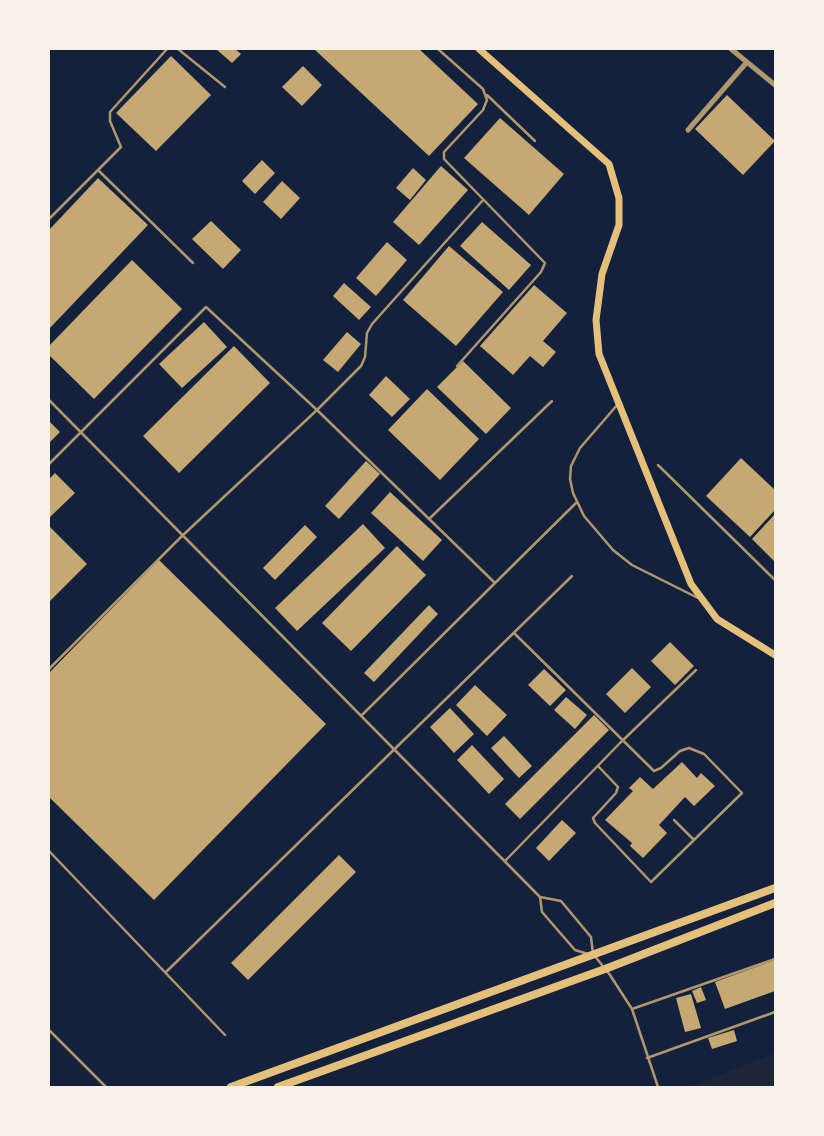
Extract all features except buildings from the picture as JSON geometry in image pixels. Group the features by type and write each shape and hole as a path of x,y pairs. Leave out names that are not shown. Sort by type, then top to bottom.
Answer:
{"main road":[{"path":"479,49 609,164 619,198 619,225 602,274 596,320 599,354 691,584 717,619 775,655"},
{"path":"231,1087 775,888"},
{"path":"278,1087 605,969 775,904"}],"street":[{"path":"731,49 775,84"},
{"path":"688,130 747,62"}],"lane":[{"path":"49,219 121,147 110,121 110,112 167,49"},
{"path":"178,49 225,87"},
{"path":"438,49 536,142"},
{"path":"457,366 545,265 544,260 443,157 444,152 486,106 486,94"},
{"path":"99,171 193,263"},
{"path":"49,669 182,536 317,410 361,366 365,357 367,334 372,324 484,200"},
{"path":"49,464 206,307 317,410 495,583"},
{"path":"49,400 540,897 561,901 570,910 591,937 593,955"},
{"path":"429,519 552,401"},
{"path":"619,403 580,448 571,466 570,479 577,502 584,516 613,550 632,565 702,600"},
{"path":"658,465 775,580"},
{"path":"361,716 577,502"},
{"path":"166,972 572,576"},
{"path":"514,633 622,742 654,771 661,768 680,751 689,748 704,754 742,793 651,882 595,823 593,818 616,793 618,787 598,766"},
{"path":"505,861 696,670"},
{"path":"674,820 694,840"},
{"path":"49,851 225,1034"},
{"path":"540,897 542,912 575,950 593,955 605,969 632,1009 658,1087"},
{"path":"632,1009 775,959"},
{"path":"648,1058 775,1012"},
{"path":"49,1030 106,1087"}],"shaded area":[{"path":"775,1053 775,1087 689,1087"}]}
